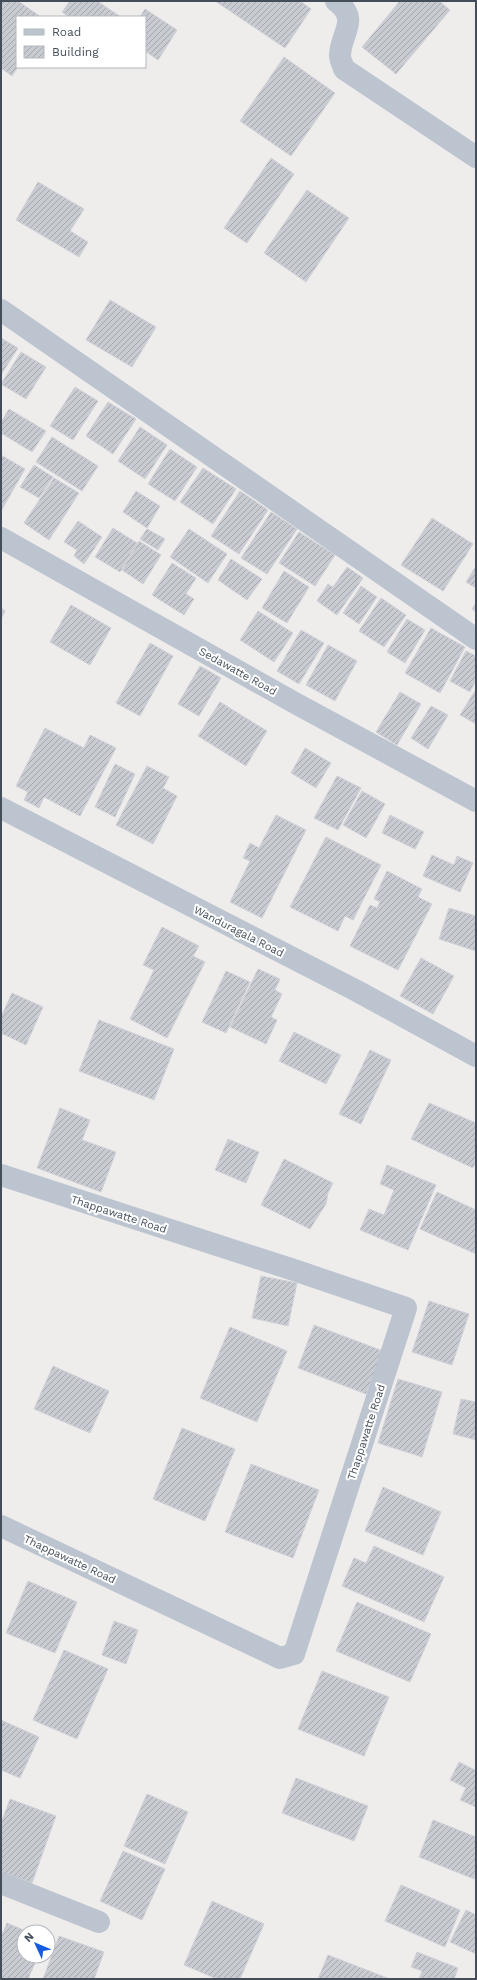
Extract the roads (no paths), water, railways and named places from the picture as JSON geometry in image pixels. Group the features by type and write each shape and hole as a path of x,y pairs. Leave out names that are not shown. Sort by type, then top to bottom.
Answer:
{"street":[{"path":"336,1 345,8 349,22 343,40 340,57 344,69 476,158"},
{"path":"1,310 476,639"},
{"name":"Sedawatte Road","path":"1,538 295,703 476,801"},
{"name":"Wanduragala Road","path":"1,808 357,991 476,1056"},
{"name":"Thappawatte Road","path":"1,1175 289,1268 406,1308 294,1654 280,1658 1,1526"},
{"path":"1,1883 99,1922"}]}
